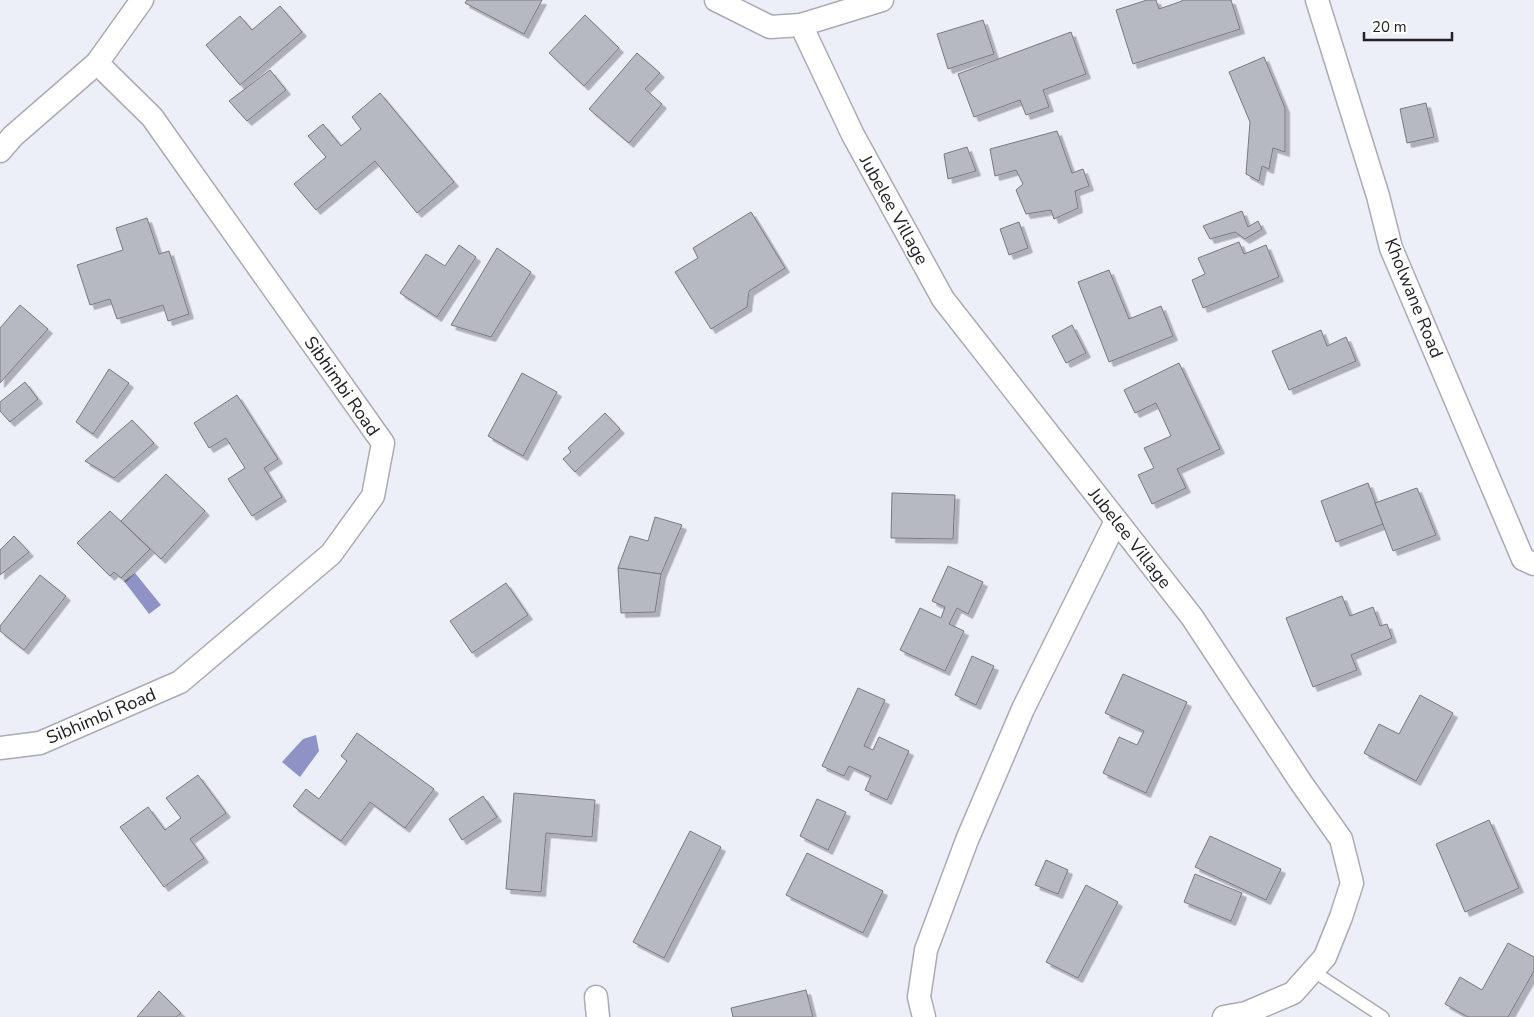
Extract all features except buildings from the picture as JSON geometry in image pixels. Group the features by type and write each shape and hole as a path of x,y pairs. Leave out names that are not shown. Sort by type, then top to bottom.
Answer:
{"street":[{"path":"4,140 97,63 142,0"},
{"path":"716,0 770,27 801,25 882,0"},
{"name":"Kholwane Road","path":"1317,0 1378,196 1391,248 1529,562"},
{"name":"Jubelee Village","path":"801,25 853,135 943,299 1192,617 1302,784 1341,839 1352,883 1325,957 1293,993 1246,1012 1224,1017"},
{"name":"Sibhimbi Road","path":"0,748 40,743 180,682 331,554 373,496 383,443 152,117 97,63"},
{"path":"924,1017 919,996 926,950 967,840 1023,709 1116,522"}],"lane":[{"path":"1313,971 1383,1017"}],"water":[{"path":"135,573 161,605 149,614 124,581"},
{"path":"316,735 319,751 300,777 282,762 303,739"}]}
